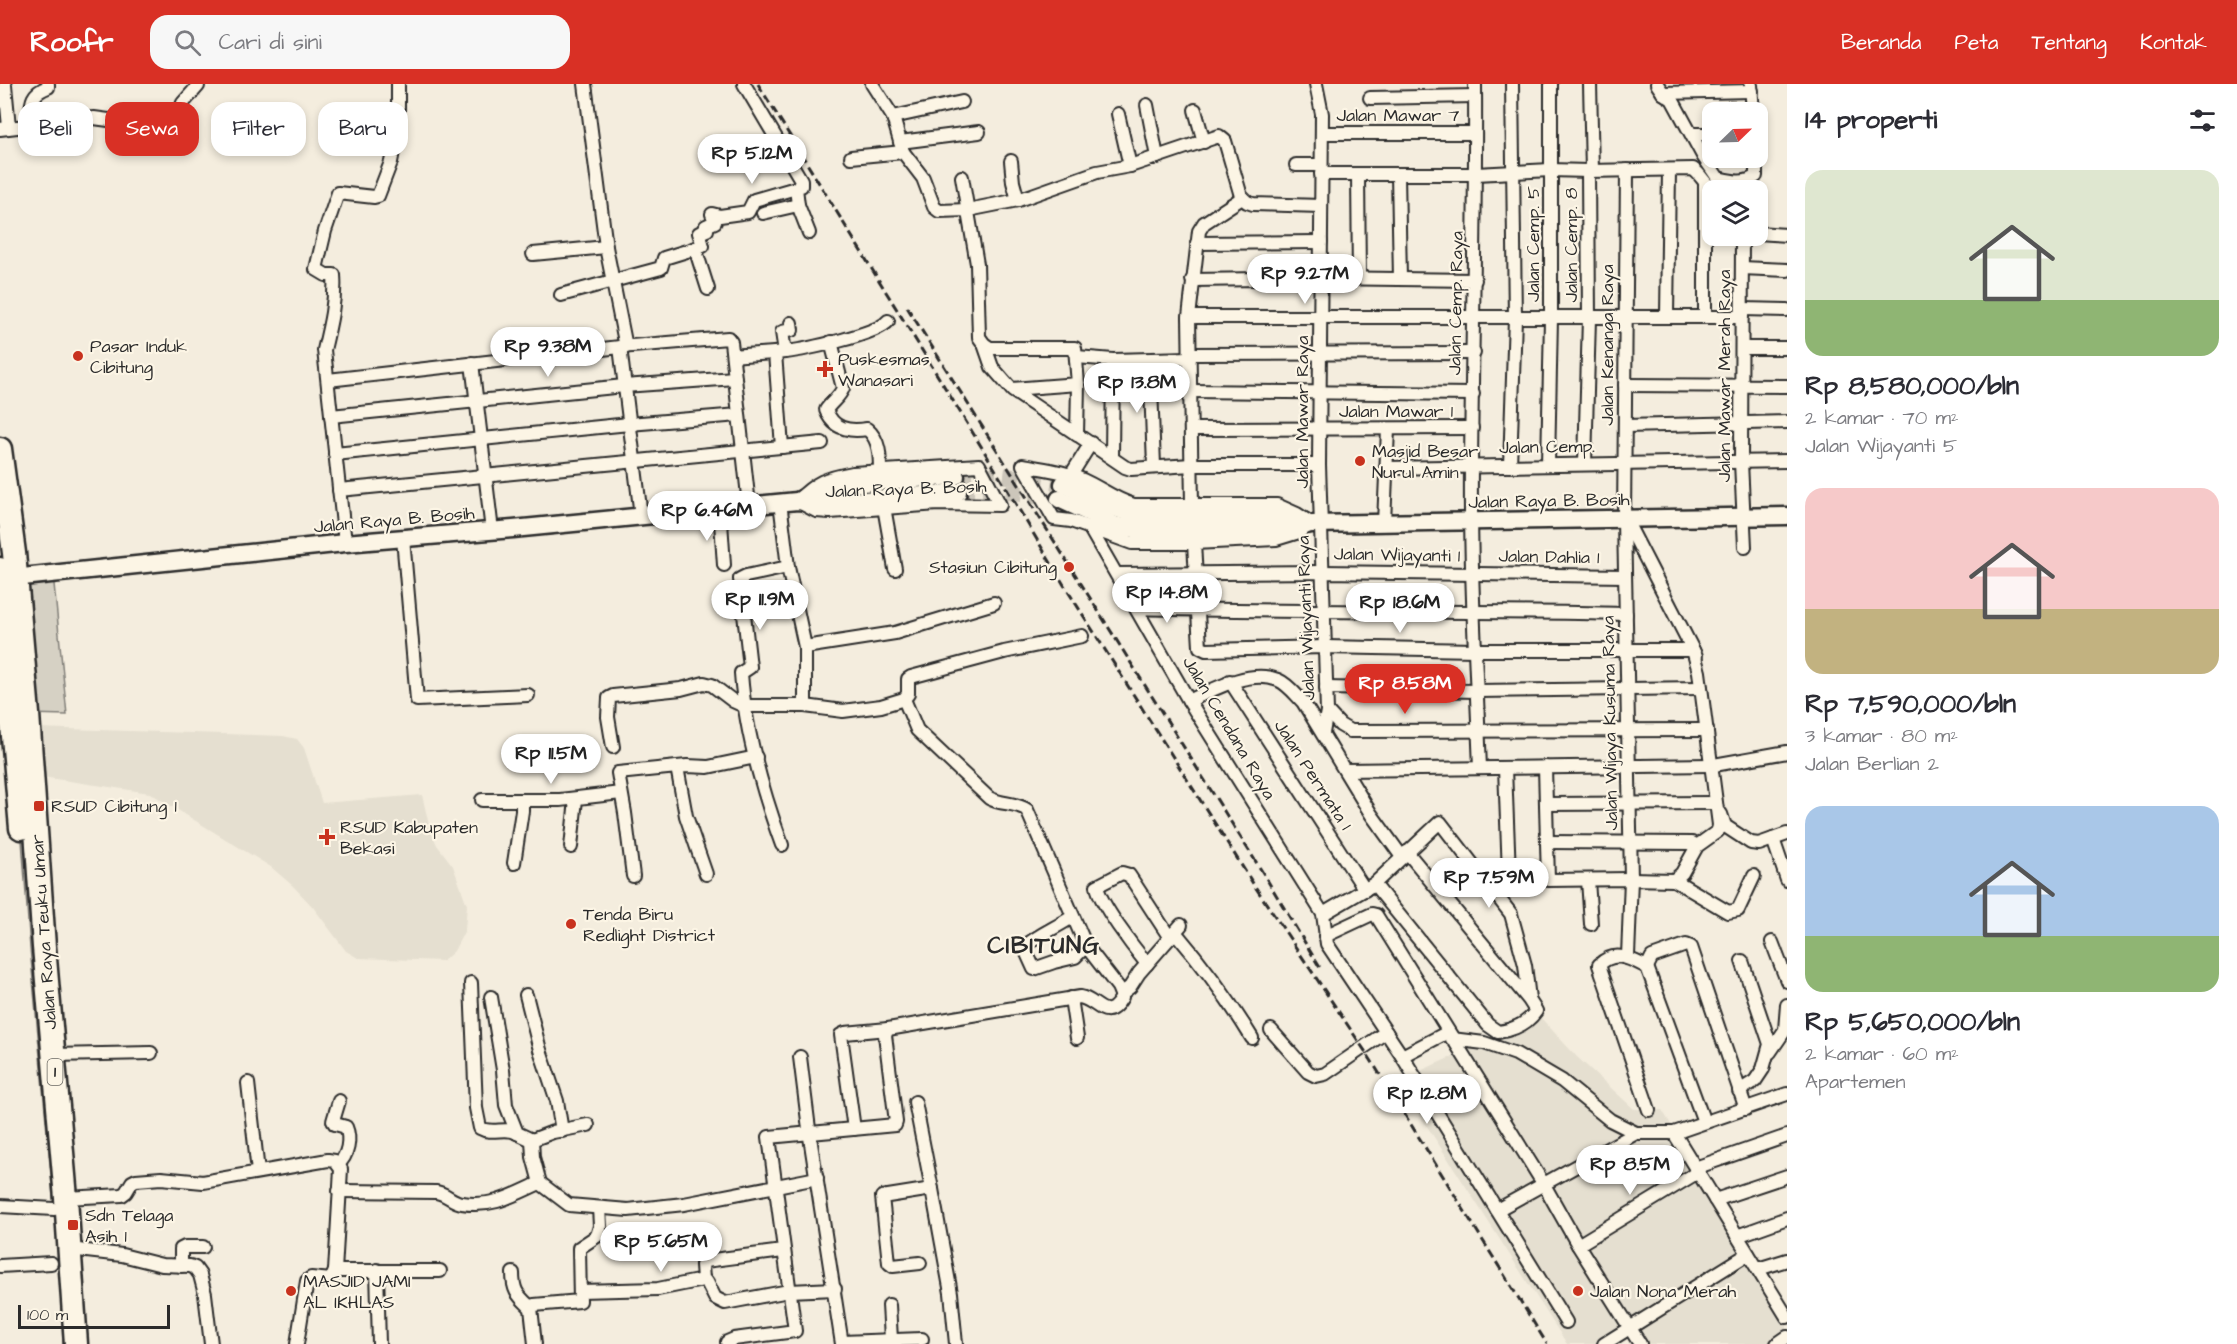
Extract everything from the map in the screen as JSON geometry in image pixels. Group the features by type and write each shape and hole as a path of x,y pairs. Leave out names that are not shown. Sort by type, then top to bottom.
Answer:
{"highway":[{"name":"Jalan Raya Teuku Umar","path":"0,449 5,577 25,778 60,1203 60,1256 76,1344"},
{"name":"Jalan Raya Teuku Umar","path":"38,955 53,1055 60,1203 63,1344"}],"main road":[{"path":"789,502 849,484 957,484"},
{"path":"1065,486 1115,525 1143,531 1273,531 1316,524"},
{"name":"Jalan Raya B. Bosih","path":"5,577 789,502"},
{"name":"Jalan Raya B. Bosih","path":"1316,524 1787,516"}],"street":[{"path":"33,102 34,94 48,87 48,84"},
{"path":"345,543 324,350 331,322 334,275 326,275 316,269 325,231 338,193 378,196 391,162 398,126 398,84"},
{"path":"585,84 606,247 623,347 624,386 641,516"},
{"path":"561,295 661,268 664,258 703,246 699,233 707,230 706,226 715,222 712,214 720,216 748,212 753,200 801,186 801,180 744,84"},
{"path":"872,84 892,117 902,147 923,178 936,209 968,210 1018,200 1097,172 1131,166 1219,136 1225,141 1244,200 1253,204 1321,206"},
{"name":"Jalan Mawar Raya","path":"1316,84 1322,114 1319,465 1316,524"},
{"path":"1510,466 1515,318 1512,84"},
{"name":"Jalan Cemp. 5","path":"1548,465 1551,318 1551,84"},
{"name":"Jalan Cemp. 8","path":"1585,464 1589,318 1590,84"},
{"path":"4,128 5,85"},
{"path":"93,118 170,123 176,121 183,103 198,86"},
{"path":"1660,89 1751,88"},
{"path":"1660,89 1672,99 1692,134 1711,180"},
{"path":"1370,98 1475,90"},
{"name":"Jalan Cemp. Raya","path":"1475,90 1475,280 1471,467 1472,574 1480,768"},
{"path":"892,117 962,102"},
{"path":"1147,105 1157,157"},
{"path":"1195,110 1204,142"},
{"path":"1118,114 1131,166"},
{"path":"851,157 979,132"},
{"name":"Jalan Mawar 7","path":"1322,133 1475,133"},
{"path":"1692,134 1702,134"},
{"path":"1011,160 1013,182 1018,200"},
{"path":"1296,165 1358,174 1693,169 1707,180"},
{"name":"Jalan Kenanga Raya","path":"1627,170 1624,426 1627,520"},
{"path":"1667,316 1669,170"},
{"path":"1358,174 1359,278"},
{"path":"1398,174 1400,279"},
{"path":"962,177 977,264 979,336 992,367 1012,389 1077,435 1131,469 1191,465 1319,465"},
{"path":"796,188 798,205 809,233"},
{"path":"1192,505 1189,317 1199,231 1204,223 1244,200"},
{"path":"763,213 798,205"},
{"path":"1768,234 1787,235"},
{"path":"1197,243 1321,242"},
{"path":"1704,317 1709,246"},
{"name":"Jalan Mawar Merah Raya","path":"1742,246 1742,516 1745,547"},
{"path":"533,254 606,247"},
{"path":"695,248 708,289"},
{"path":"1742,268 1787,270"},
{"path":"1192,280 1359,278 1475,280"},
{"path":"1189,317 1704,317 1787,310"},
{"path":"732,356 780,352 852,338 878,329 888,321"},
{"path":"782,447 780,352 782,332 792,330 791,323"},
{"path":"328,380 688,340 730,339 749,505"},
{"path":"831,342 843,388 841,395 832,401 826,410 832,423 843,429 867,429 874,435 879,450 880,472"},
{"path":"984,344 990,348 1076,353 1113,360 1150,360 1190,356 1474,353"},
{"path":"1742,348 1787,348"},
{"path":"1076,353 1077,435"},
{"path":"1112,457 1113,360"},
{"path":"1150,360 1154,466"},
{"path":"472,363 492,531"},
{"path":"331,416 624,386 735,378"},
{"path":"1012,389 1078,384"},
{"path":"1625,385 1787,386"},
{"path":"1190,391 1473,394"},
{"path":"335,454 739,415"},
{"path":"1624,426 1787,422"},
{"name":"Jalan Mawar 1","path":"1191,429 1472,428"},
{"path":"1384,523 1388,429"},
{"path":"339,490 822,443"},
{"path":"1065,486 1091,443"},
{"name":"Jalan Cemp.","path":"1386,468 1787,461"},
{"name":"Jalan Raya B. Bosih","path":"979,465 1000,505 938,504 816,512 789,502 824,480 853,473 979,465"},
{"name":"Jalan Raya B. Bosih","path":"1023,465 1065,486 1088,482 1134,505 1277,506 1316,524 1276,539 1132,543 1071,521 1054,519 1023,465"},
{"path":"789,502 788,567 805,647 805,706"},
{"path":"884,507 896,569"},
{"path":"720,508 724,565"},
{"path":"1627,520 1702,669 1706,688 1715,803 1721,828"},
{"name":"Jalan Wijaya Kusuma Raya","path":"1627,520 1625,576 1631,879 1628,956"},
{"name":"Jalan Wijayanti Raya","path":"1316,524 1322,572 1325,647 1327,711 1323,733"},
{"name":"Jalan Cendana Raya","path":"1089,527 1189,701 1323,914"},
{"path":"403,538 417,700 528,695"},
{"path":"1194,543 1200,647 1206,650 1325,647 1694,650"},
{"path":"782,845 768,806 744,706 741,674 750,667 740,579 788,567"},
{"name":"Jalan Wijayanti 1","path":"1118,574 1322,572 1472,574"},
{"name":"Jalan Dahlia 1","path":"1472,574 1625,576"},
{"path":"805,647 895,633 994,603"},
{"path":"1137,608 1323,612 1474,610 1626,614"},
{"path":"613,747 608,709 611,697 704,684 712,685 733,702 744,706 805,706 843,711 881,706 904,699 908,694 908,678 911,677 1004,652 1082,636"},
{"path":"1694,650 1721,828"},
{"path":"1189,701 1230,681 1262,678 1279,680 1303,702 1371,814 1529,1000"},
{"name":"Jalan Permata 1","path":"1230,681 1369,887 1488,1025 1498,1032 1513,1030 1528,1020 1536,1011 1529,1000"},
{"path":"1326,688 1627,691 1701,688"},
{"path":"904,699 917,730 989,798 1021,806 1027,810 1086,946 1121,994"},
{"path":"1327,711 1340,725 1350,730 1707,729"},
{"path":"1345,770 1712,765 1787,752"},
{"path":"633,876 618,773 677,767 708,767 756,757"},
{"path":"677,767 686,816 706,874"},
{"path":"1545,767 1548,880 1674,880 1728,912 1733,912 1738,910 1754,876"},
{"path":"1505,768 1509,874"},
{"path":"482,800 576,799 621,793"},
{"path":"571,847 576,799"},
{"path":"514,863 522,800"},
{"path":"1546,804 1715,803"},
{"path":"1529,1000 1525,964 1512,915 1441,823 1369,887 1323,914 1327,944 1402,1056 1566,1322"},
{"path":"1721,828 1751,843 1759,844 1787,834"},
{"path":"1674,880 1682,873 1697,846 1721,828"},
{"path":"1773,839 1787,880"},
{"path":"1547,842 1692,843 1697,846"},
{"path":"1147,964 1119,926 1101,897 1097,885 1122,873 1129,875 1205,967 1252,1038"},
{"path":"1588,880 1591,924"},
{"path":"1325,936 1372,914 1376,915 1640,1344"},
{"path":"1072,917 1058,927 1038,935 1024,947 1030,962 1034,969 1075,957 1086,946"},
{"path":"854,1129 842,1035 845,1033 888,1029 1071,998 1086,998 1097,1008 1105,1011 1118,1004 1121,994 1130,987 1175,932"},
{"path":"1772,942 1787,981"},
{"path":"1647,967 1652,957 1686,945 1691,947 1746,1109"},
{"path":"1649,1110 1599,965 1605,959 1628,956 1647,967 1704,1122"},
{"path":"1738,1090 1755,1081 1763,1069 1770,1044 1743,961"},
{"path":"471,984 476,1108 480,1128 483,1131 511,1129 532,1140 588,1125"},
{"path":"526,995 540,1050 557,1101 562,1131"},
{"path":"491,997 503,1070 506,1105 517,1133"},
{"path":"1071,998 1077,1038"},
{"path":"1769,1053 1785,1030 1787,1005"},
{"path":"728,1344 727,1342 734,1339 794,1333 795,1329 769,1137 891,1126 896,1122 885,1035 888,1029"},
{"path":"1271,1030 1308,1072 1316,1076 1325,1074 1386,1032"},
{"path":"1402,1056 1450,1035 1484,1043 1516,1054 1562,1081 1610,1120 1636,1133 1674,1133 1787,1094"},
{"path":"53,1055 151,1053"},
{"path":"800,1057 842,1343 922,1339"},
{"path":"248,1083 258,1172"},
{"path":"338,1164 346,1156 348,1131 346,1127 335,1124 333,1121 339,1101"},
{"path":"915,1102 951,1293 957,1344"},
{"path":"1497,1210 1636,1133"},
{"path":"1674,1133 1758,1269 1783,1301 1787,1317"},
{"path":"1578,1245 1697,1170 1787,1136"},
{"path":"532,1140 533,1157 540,1183 569,1205 628,1210 684,1204 817,1178"},
{"path":"0,1206 60,1203 122,1195 136,1180 161,1178 203,1182 328,1160 338,1164 341,1169 335,1271 331,1280 311,1278 307,1281 297,1344"},
{"path":"1715,1200 1787,1176"},
{"path":"339,1191 436,1192 446,1194 460,1203 481,1204 496,1203 540,1183"},
{"path":"920,1263 893,1266 889,1263 880,1197 932,1189"},
{"path":"531,1308 534,1305 578,1302 581,1298 579,1248 597,1236 600,1226 599,1208"},
{"path":"1737,1236 1787,1218"},
{"path":"181,1266 181,1249 203,1247"},
{"path":"703,1280 702,1265 705,1261 783,1251"},
{"path":"1604,1344 1749,1254"},
{"path":"0,1266 60,1256 122,1255 162,1265 190,1266 200,1275 205,1294 211,1344"},
{"path":"1758,1269 1787,1260"},
{"path":"377,1270 379,1344"},
{"path":"335,1271 440,1271"},
{"path":"513,1273 514,1289 531,1308 535,1344"},
{"path":"580,1291 658,1289 703,1280 707,1282 715,1298 725,1303 789,1291 835,1289"},
{"path":"889,1305 891,1339"},
{"path":"1777,1344 1787,1337"}],"shaded area":[{"path":"2,570 53,574 67,715 29,714 76,1344 63,1344 59,1262 30,948"},
{"name":"RSUD Kabupaten Bekasi","path":"36,728 283,736 297,739 304,748 322,803 422,795 430,829 437,845 453,866 467,905 465,930 454,951 443,961 358,958 346,951 313,907 271,867 150,793 42,777"},
{"path":"1540,1017 1577,1057 1634,1109 1662,1110 1787,1310 1787,1344 1644,1344 1632,1332 1614,1344 1567,1344 1398,1081"}],"tunnel":[{"path":"956,476 1000,475 1063,484"},
{"path":"958,492 999,491 1059,499"}],"railway":[{"path":"758,84 1064,585 1254,885 1371,1060 1547,1344"},
{"path":"907,307 1263,873 1322,971"}],"place":[{"name":"Pasar Induk Cibitung","path":"78,356"},
{"name":"Puskesmas Wanasari","path":"825,369"},
{"name":"Masjid Besar Nurul Amin","path":"1360,461"},
{"name":"Stasiun Cibitung","path":"1069,567"},
{"name":"RSUD Cibitung 1","path":"39,806"},
{"name":"RSUD Kabupaten Bekasi","path":"327,837"},
{"name":"Tenda Biru Redlight District","path":"571,924"},
{"name":"Sdn Telaga Asih 1","path":"73,1225"},
{"name":"MASJID JAMI AL IKHLAS","path":"291,1291"},
{"name":"Jalan Nona Merah","path":"1578,1291"}],"district":[{"name":"CIBITUNG","path":"1044,946"}]}
